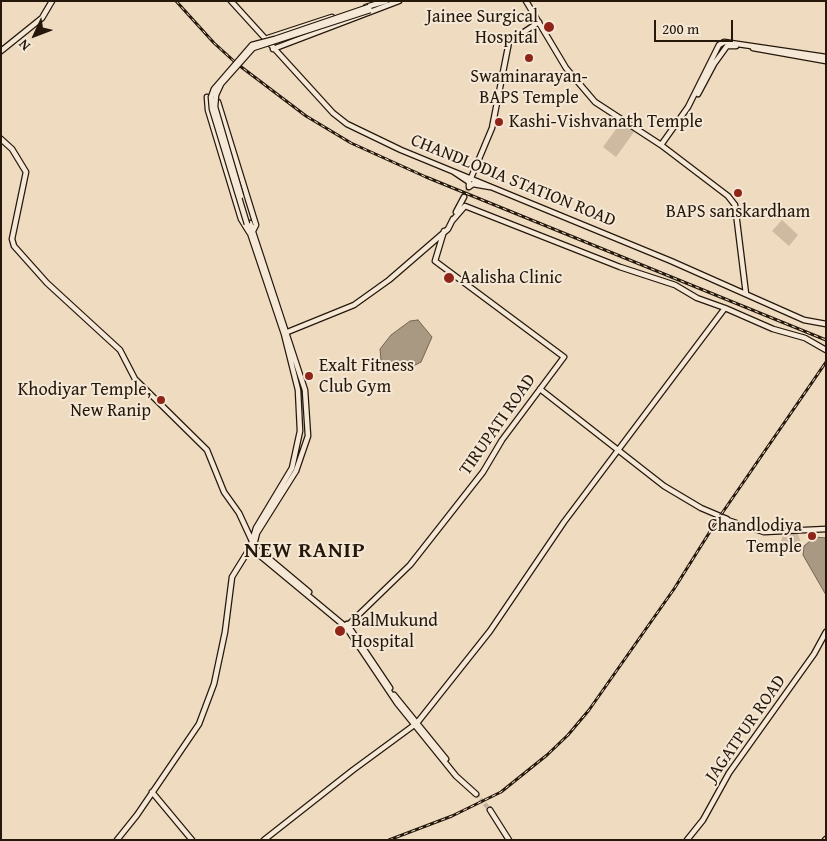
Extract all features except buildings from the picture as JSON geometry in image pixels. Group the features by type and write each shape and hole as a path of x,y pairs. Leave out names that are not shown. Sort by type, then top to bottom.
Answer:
{"street":[{"path":"1,51 42,18 52,1"},
{"name":"CHANDLODIA STATION ROAD","path":"231,1 333,113 347,124 804,320 826,324"},
{"path":"253,546 257,533 296,470 308,436 305,390 248,224 212,109 211,99 214,88 252,45 373,8 386,1"},
{"path":"265,39 399,1"},
{"path":"526,1 566,68 594,102 662,146 728,196 735,206 746,294"},
{"path":"273,48 368,14 373,8"},
{"path":"472,178 492,128 509,42 539,22"},
{"path":"662,146 688,107 719,45 724,42 826,57"},
{"path":"662,146 693,104 714,64 727,46 753,48 826,61"},
{"path":"207,98 218,102 256,225 251,232 241,219 208,110 207,98"},
{"path":"1,139 12,148 26,172 12,238 14,246 47,283 120,350 135,379 207,450 224,492 239,513 253,546 347,626 416,724 460,778 476,794"},
{"path":"453,171 457,176 469,182 469,187 473,184 487,188 492,187"},
{"path":"452,221 464,196"},
{"path":"286,333 354,305 389,280 445,231 464,206 514,227 530,231 620,267 675,286 696,298 725,308 773,329 806,338 826,350"},
{"name":"TIRUPATI ROAD","path":"347,626 410,565 482,472 564,357 435,261 445,231"},
{"path":"264,840 353,770 416,724 490,631 561,527 725,308"},
{"path":"118,840 185,746 202,717 213,689 225,632 232,576 253,546 292,468 300,431 298,390 286,333"},
{"path":"540,389 666,487 727,520 764,532 826,529"},
{"name":"JAGATPUR ROAD","path":"687,840 703,820 729,773 810,660 826,632"},
{"path":"152,792 192,840"},
{"path":"490,810 509,840"}],"shaded area":[{"path":"619,125 623,125 634,132 616,157 603,147"},
{"path":"782,220 798,235 789,246 772,231"},
{"path":"418,320 432,337 421,362 406,370 397,371 390,368 381,360 380,349 391,335 410,321"},
{"path":"797,532 801,542 799,553 783,544 781,540 784,534"},
{"path":"815,537 826,538 826,595 803,555 804,546"}],"tunnel":[{"path":"464,197 469,187"},
{"path":"476,794 490,810"}],"railway":[{"path":"176,1 214,43 236,63 306,116 351,143 426,177 826,340"},
{"path":"389,840 452,816 501,792 547,755 568,735 589,710 674,589 716,522 826,362"}],"place":[{"name":"Jainee Surgical Hospital","path":"549,27"},
{"name":"Swaminarayan- BAPS Temple","path":"529,58"},
{"name":"Kashi-Vishvanath Temple","path":"499,122"},
{"name":"BAPS sanskardham","path":"738,193"},
{"name":"Aalisha Clinic","path":"449,278"},
{"name":"Exalt Fitness Club Gym","path":"309,376"},
{"name":"Khodiyar Temple, New Ranip","path":"161,400"},
{"name":"Chandlodiya Temple","path":"812,536"},
{"name":"BalMukund Hospital","path":"340,631"}],"district":[{"name":"NEW RANIP","path":"305,551"}]}
